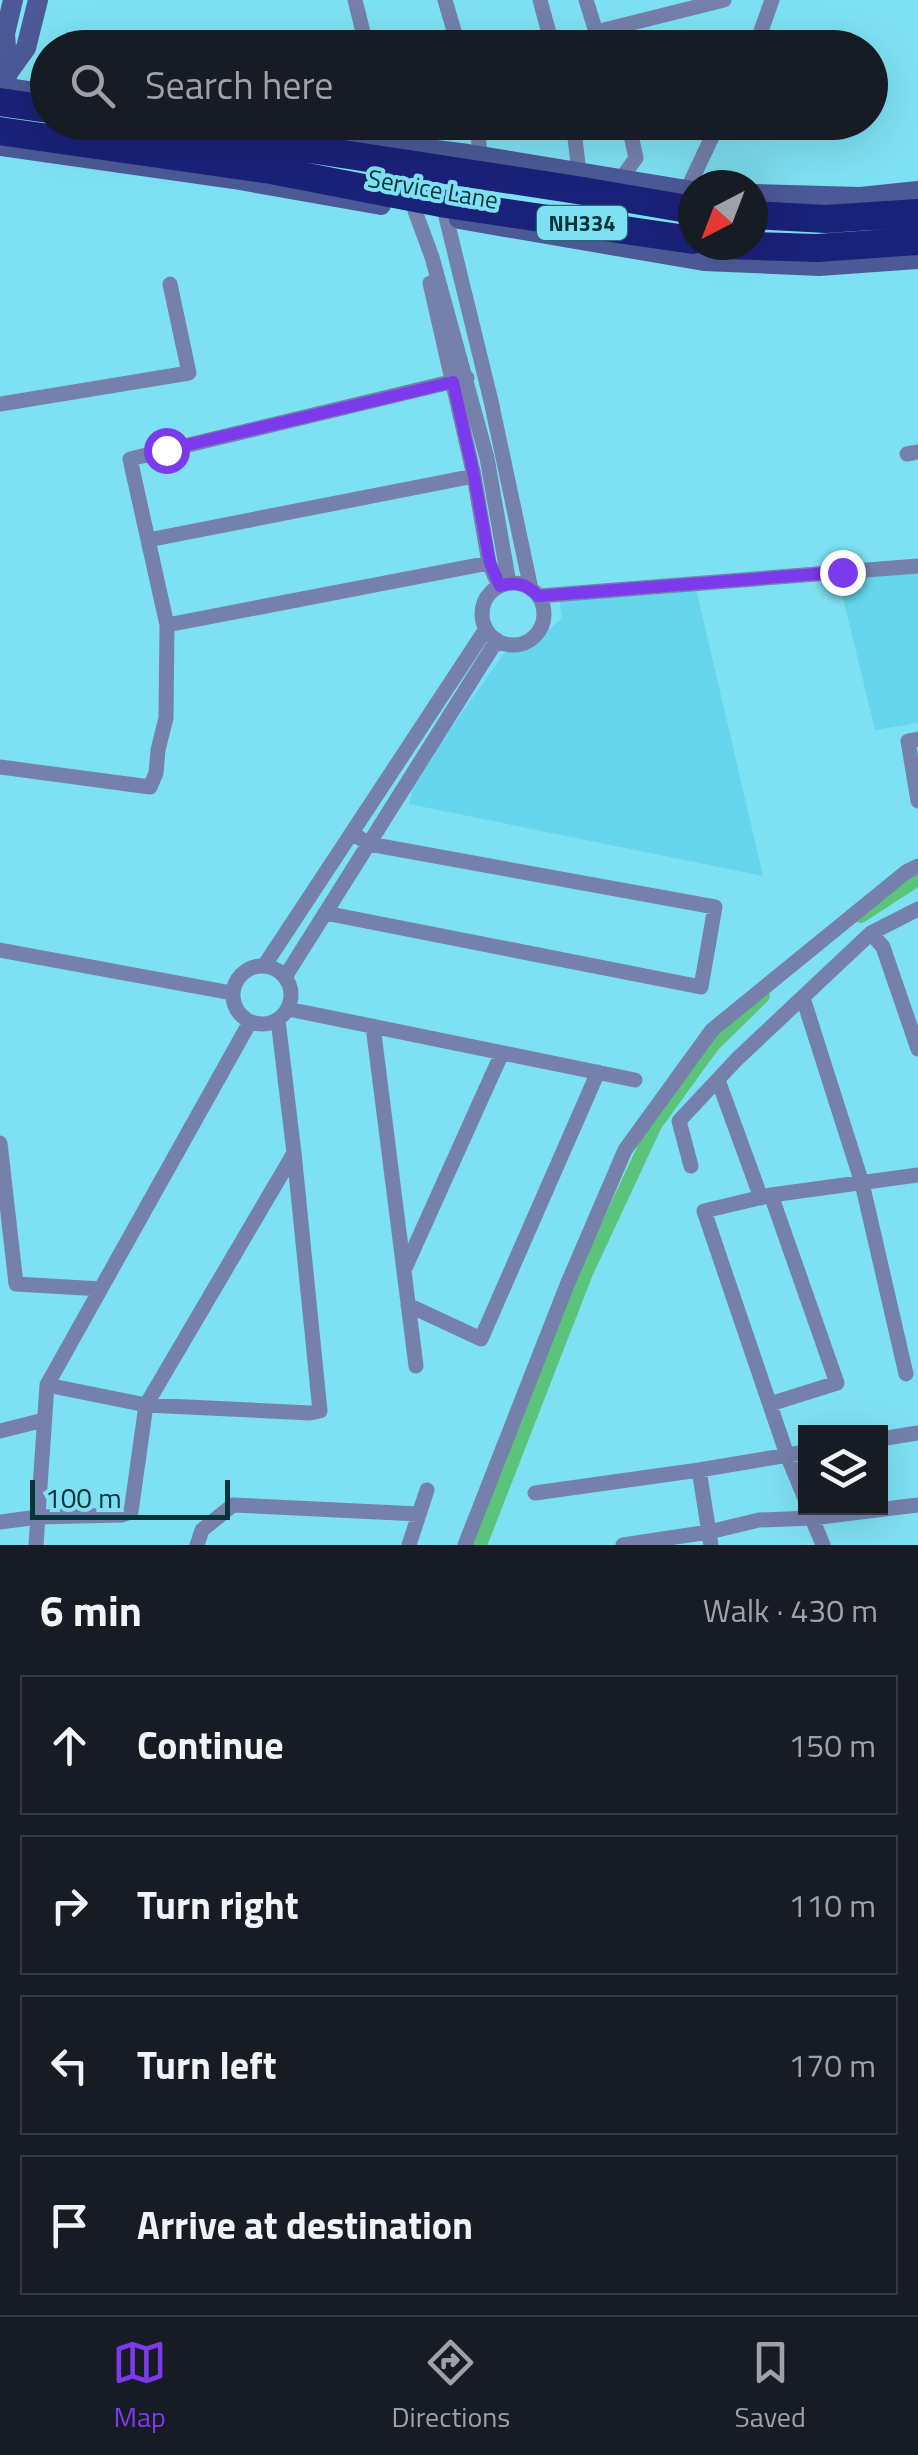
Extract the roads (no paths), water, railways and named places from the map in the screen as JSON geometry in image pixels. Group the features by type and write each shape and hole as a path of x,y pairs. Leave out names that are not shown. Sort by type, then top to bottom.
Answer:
{"highway":[{"path":"2,90 30,102"},
{"name":"NH334","path":"0,131 30,134"},
{"name":"NH334","path":"94,140 262,156 436,159 678,195"},
{"name":"NH334","path":"202,140 415,205 678,238"},
{"path":"768,217 826,219 918,213"},
{"path":"768,246 817,248 918,241"}],"street":[{"path":"2,90 5,34 13,0"},
{"path":"30,30 38,0"},
{"path":"355,0 362,30"},
{"path":"445,0 453,30"},
{"path":"540,0 548,30"},
{"path":"586,0 595,30"},
{"path":"604,30 724,0"},
{"path":"761,30 772,0"},
{"path":"2,90 26,48 30,32"},
{"path":"2,90 30,92"},
{"name":"Service Lane","path":"362,140 392,144 436,159 480,156 678,194"},
{"path":"391,140 392,144"},
{"path":"479,140 480,156"},
{"path":"575,140 579,172"},
{"path":"621,180 636,158 632,140"},
{"path":"701,170 713,140"},
{"name":"Service Lane","path":"0,146 415,205"},
{"path":"768,194 860,197 918,191"},
{"path":"415,205 432,257 460,380 490,563 504,584"},
{"path":"446,210 491,401 504,584"},
{"name":"Service Lane","path":"446,210 704,262 819,266 918,260"},
{"path":"0,404 189,373 170,284"},
{"path":"460,380 495,456 535,592 543,606 542,626 536,635 510,645 492,635 483,620 485,600 504,584 517,583 535,592 918,566"},
{"path":"0,768 150,787 166,718 167,625 130,459 460,380"},
{"path":"473,405 491,401"},
{"path":"148,540 474,476"},
{"path":"167,625 490,563"},
{"path":"264,966 385,783 432,727 492,635"},
{"path":"285,977 400,794 432,727"},
{"path":"918,739 908,741 918,801"},
{"path":"385,783 400,794"},
{"path":"325,914 701,987 716,907 369,844 352,833"},
{"path":"465,1545 625,1150 712,1030 918,866"},
{"path":"692,1166 679,1121 871,933 918,909"},
{"path":"871,933 883,948 918,1050"},
{"path":"285,934 305,946"},
{"path":"0,950 232,993"},
{"path":"47,1385 146,1405 320,1411 283,1015 292,996 279,972 264,966 246,970 232,993 236,1010 259,1025 283,1015 373,1026 635,1080"},
{"path":"803,998 862,1183 906,1374"},
{"path":"36,1545 47,1385 250,1022"},
{"path":"373,1026 416,1366"},
{"path":"404,1270 502,1053"},
{"path":"408,1304 481,1340 598,1072"},
{"path":"718,1080 838,1383 770,1404"},
{"path":"0,1143 16,1284 100,1289"},
{"path":"0,1522 131,1512 146,1405 294,1152"},
{"path":"798,1482 704,1210 918,1175"},
{"path":"0,1431 44,1420"},
{"path":"888,1438 918,1433"},
{"path":"535,1493 798,1453"},
{"path":"699,1470 710,1538"},
{"path":"409,1545 428,1490"},
{"path":"198,1545 202,1530 233,1505 420,1514"},
{"path":"888,1506 918,1505"},
{"path":"623,1545 710,1538 759,1520 798,1511"},
{"path":"811,1515 823,1545"}],"waterway":[{"path":"861,916 918,879"},
{"path":"480,1545 586,1273 655,1125 713,1045 763,996"}]}
